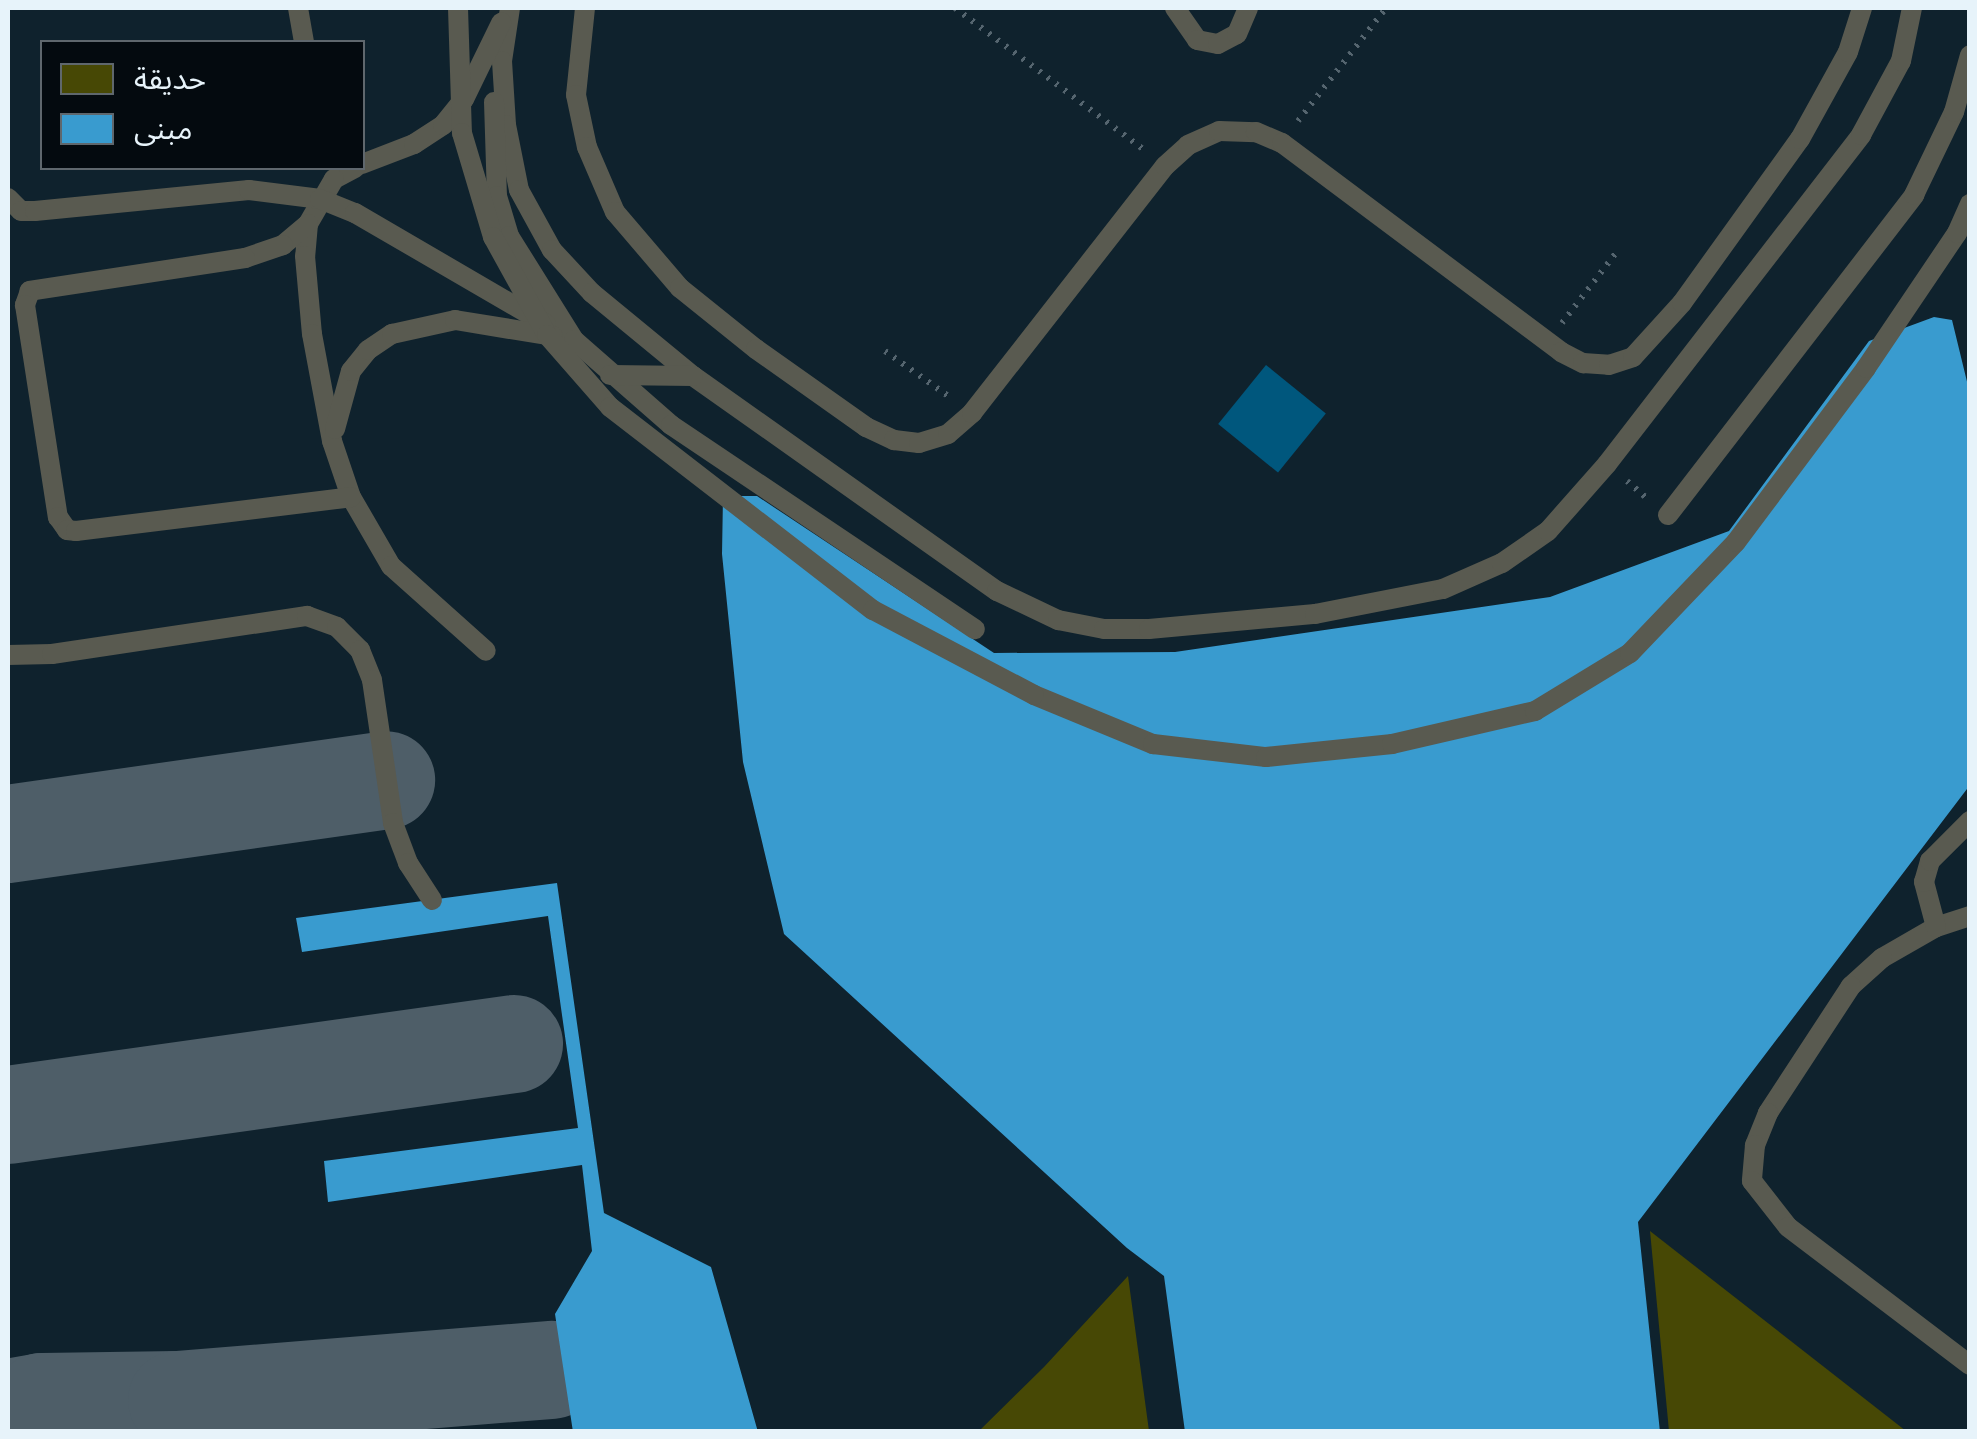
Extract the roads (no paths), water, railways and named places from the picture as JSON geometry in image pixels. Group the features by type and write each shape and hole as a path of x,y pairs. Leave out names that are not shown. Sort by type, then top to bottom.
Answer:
{"lane":[{"path":"298,8 304,40"},
{"path":"458,8 462,134 493,237 547,335 610,407 874,610 1034,695 1153,744 1266,757 1392,744 1535,711 1630,652 1736,542 1866,368 1957,234 1970,204"},
{"path":"509,8 492,145 496,196 509,236 574,340 610,376 672,426 976,629"},
{"path":"369,157 414,144 443,125 464,99 509,8"},
{"path":"585,8 576,95 587,147 615,212 680,288 840,410 894,440 919,444 948,434 972,413 1165,166 1188,145 1219,131 1256,132 1282,143 1548,342 1583,363 1609,365 1633,357 1653,341 1800,139 1848,52 1862,8"},
{"path":"1176,8 1196,40 1218,44 1238,34 1248,8"},
{"path":"502,61 506,124 519,190 552,250 592,293 692,376 997,591 1058,620 1104,628 1149,629 1315,614 1444,590 1502,564 1548,531 1607,464 1861,134 1901,61 1912,8"},
{"path":"1668,515 1914,195 1954,112 1970,55"},
{"path":"351,170 334,180 308,224 312,334 332,440 351,497 391,566 486,651"},
{"path":"8,198 21,210 36,211 214,192 285,192 320,198 355,213 574,340"},
{"path":"308,224 264,252 121,278 36,288 25,298 25,305 61,524 76,531 351,497"},
{"path":"332,440 351,370 368,350 392,334 455,320 492,322 574,340"},
{"path":"610,376 692,376"},
{"path":"8,655 52,654 307,616 337,627 360,650 372,680 393,823 408,864 432,900"},
{"path":"1936,927 1924,882 1930,861 1970,821"},
{"path":"1970,916 1936,927 1882,958 1851,986 1768,1114 1755,1145 1752,1182 1788,1227 1970,1365"}],"water":[{"path":"1266,365 1326,413 1278,473 1218,424"}]}
